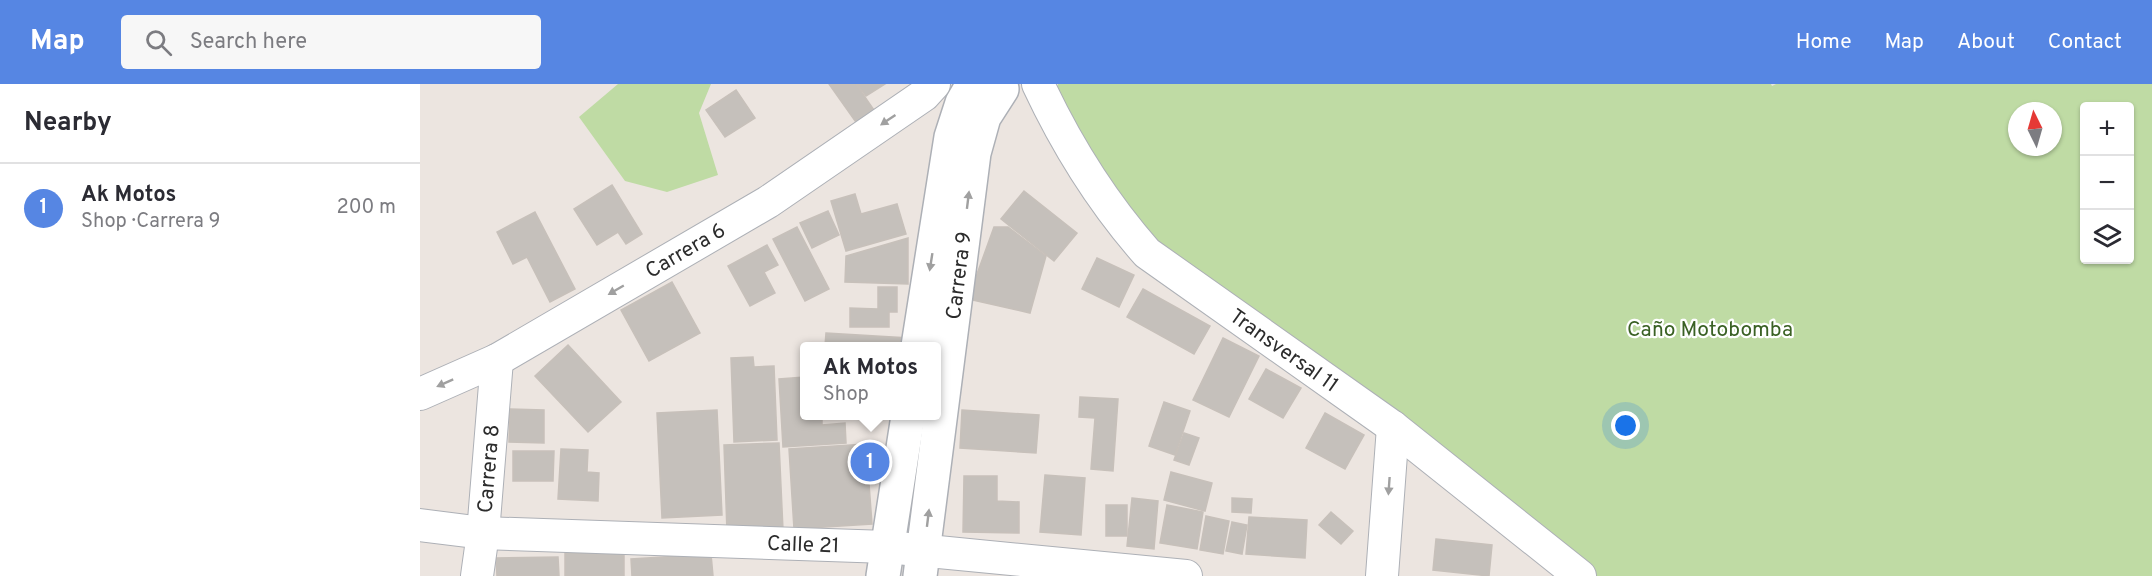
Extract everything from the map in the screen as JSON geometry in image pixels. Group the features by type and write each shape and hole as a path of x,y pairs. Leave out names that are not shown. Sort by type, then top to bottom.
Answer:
{"street":[{"name":"Carrera 6","path":"420,394 497,360 768,202 924,95 934,84"},
{"name":"Transversal 11","path":"1038,84 1092,185 1147,253 1393,427 1580,576"},
{"name":"Carrera 9","path":"919,342 951,137 962,103 997,85"},
{"name":"Carrera 9","path":"941,414 974,153 984,117 997,85"},
{"name":"Carrera 8","path":"477,576 483,533 497,360"},
{"path":"885,562 907,420"},
{"name":"Carrera 9","path":"922,564 940,420"},
{"path":"1383,576 1393,427"},
{"name":"Calle 21","path":"420,525 483,533 885,562 1186,576"}],"green space":[{"path":"618,84 711,84 699,113 718,175 667,192 625,181 579,117"},
{"name":"Caño Motobomba","path":"1058,84 1771,84 1772,86 1776,84 2152,84 2152,576 1576,576 1147,253 1050,110"}],"building":[{"path":"829,84 856,84 876,113 858,125"},
{"path":"857,84 885,84 866,96"},
{"path":"736,90 755,118 725,137 706,110"},
{"path":"612,185 642,234 626,244 618,232 597,245 574,209"},
{"path":"1024,191 1077,233 1054,261 1001,219"},
{"path":"855,194 861,214 897,204 906,234 846,251 831,201"},
{"path":"828,211 839,235 812,248 800,223"},
{"path":"535,212 575,289 550,302 527,257 513,264 497,232"},
{"path":"797,227 829,289 805,301 773,239"},
{"path":"994,227 1008,227 1046,256 1030,313 968,299"},
{"path":"908,238 908,284 845,282 846,256"},
{"path":"767,245 778,265 764,272 775,293 750,306 728,266"},
{"path":"1097,258 1134,275 1119,307 1082,289"},
{"path":"672,282 700,333 649,361 621,310"},
{"path":"878,287 897,287 897,312 889,312 889,327 850,327 850,308 878,309"},
{"path":"1143,289 1210,326 1194,354 1127,317"},
{"path":"826,333 909,338 909,342 825,342"},
{"path":"1223,338 1259,356 1229,417 1193,400"},
{"path":"568,345 621,402 588,432 535,376"},
{"path":"753,357 754,367 774,366 777,440 734,442 731,358"},
{"path":"1266,369 1301,388 1283,418 1249,399"},
{"path":"800,377 800,420 822,420 822,425 845,423 846,443 783,447 779,379"},
{"path":"1080,397 1118,399 1113,471 1091,469 1095,418 1079,417"},
{"path":"1164,402 1190,411 1175,455 1149,446"},
{"path":"510,409 544,410 544,443 509,442"},
{"path":"717,410 722,515 662,518 657,413"},
{"path":"962,410 1039,415 1036,453 960,448"},
{"path":"1325,413 1364,435 1345,469 1306,448"},
{"path":"1184,433 1199,438 1189,465 1174,460"},
{"path":"779,443 783,530 727,532 724,445"},
{"path":"866,444 872,524 794,529 789,449"},
{"path":"561,449 588,450 587,472 599,473 598,501 558,499"},
{"path":"513,451 554,451 553,481 513,481"},
{"path":"1171,472 1212,483 1205,511 1164,500"},
{"path":"1045,475 1085,478 1081,535 1040,532"},
{"path":"964,476 997,476 997,501 1019,502 1019,533 963,532"},
{"path":"1132,498 1158,501 1154,549 1127,546"},
{"path":"1232,498 1252,499 1251,513 1232,512"},
{"path":"1106,505 1127,505 1127,536 1106,536"},
{"path":"1167,505 1203,512 1197,549 1160,543"},
{"path":"1331,512 1353,531 1341,544 1319,525"},
{"path":"1206,516 1229,521 1223,554 1200,550"},
{"path":"1249,517 1307,520 1305,558 1246,554"},
{"path":"1232,522 1247,525 1242,554 1226,551"},
{"path":"1436,539 1492,545 1489,576 1433,570"},
{"path":"624,552 624,576 565,576 565,553"},
{"path":"711,554 713,576 632,576 631,559"},
{"path":"558,557 559,576 497,576 496,558"}],"place":[{"name":"Ak Motos","path":"870,462"}]}
